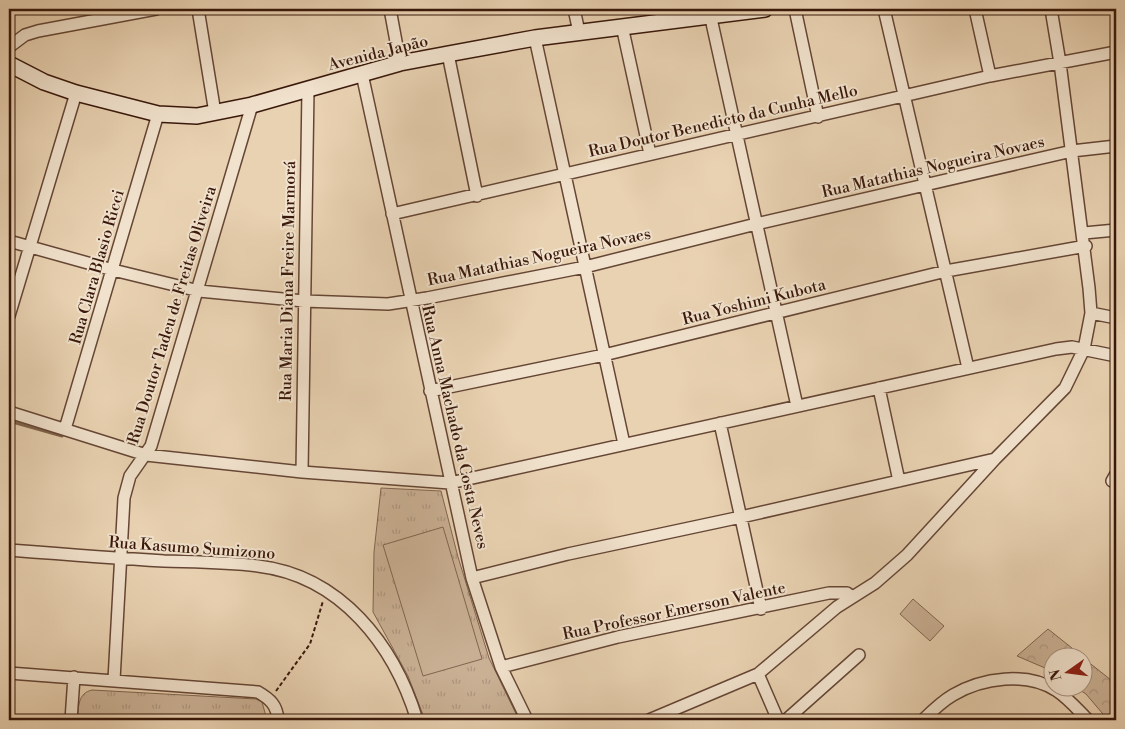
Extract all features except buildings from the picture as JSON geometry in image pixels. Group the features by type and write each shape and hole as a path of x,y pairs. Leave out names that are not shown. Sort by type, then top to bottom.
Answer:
{"main road":[{"name":"Avenida Japão","path":"9,64 44,82 76,93 158,114 197,116 252,106 400,63 535,38 710,14 765,9"}],"street":[{"path":"9,47 20,37 38,31 156,9"},
{"path":"198,9 215,113"},
{"path":"390,9 400,63"},
{"path":"574,9 579,32"},
{"path":"795,9 818,117"},
{"path":"884,9 968,368"},
{"path":"975,9 990,76"},
{"path":"649,720 674,715 758,674 852,597 892,569 995,459 1065,388 1084,349 1091,313 1086,246 1051,9"},
{"path":"710,14 797,406"},
{"path":"622,26 650,154"},
{"path":"535,38 624,444"},
{"name":"Rua Doutor Benedicto da Cunha Mello","path":"392,214 477,196 990,76 1116,52"},
{"path":"448,54 477,196"},
{"name":"Rua Anna Machado da Costa Neves","path":"362,74 410,302 472,578 501,667 527,720"},
{"name":"Rua Maria Diana Freire Marmorá","path":"302,472 308,90"},
{"path":"9,316 28,247 76,93"},
{"name":"Rua Doutor Tadeu de Freitas Oliveira","path":"114,680 120,558 126,486 130,476 146,455 153,441 252,106"},
{"name":"Rua Clara Blasio Ricci","path":"65,429 158,114"},
{"name":"Rua Matathias Nogueira Novaes","path":"9,241 198,291 304,300 388,304 410,302 585,266 756,224 1072,152 1116,146"},
{"path":"1084,233 1116,230"},
{"name":"Rua Yoshimi Kubota","path":"430,391 604,355 946,270 1086,246"},
{"path":"1091,313 1116,318"},
{"path":"9,412 146,455 302,472 450,483 1056,349 1072,347 1116,356"},
{"path":"879,388 900,481"},
{"path":"720,423 761,609"},
{"path":"472,578 568,554 741,518 995,459"},
{"name":"Rua Kasumo Sumizono","path":"9,550 259,566 301,578 326,590 358,615 378,638 396,666 417,720"},
{"name":"Rua Professor Emerson Valente","path":"501,667 618,637 829,594 847,593 852,597"},
{"path":"786,720 859,655"},
{"path":"9,673 258,692 270,699 277,709 278,720"},
{"path":"758,674 778,720"},
{"path":"71,720 74,677"},
{"path":"923,720 938,705 953,695 972,687 1010,678 1025,679 1057,691 1088,720"}],"path":[{"path":"270,699 295,668 310,644 326,590"}],"green space":[{"path":"381,488 441,491 458,557 489,658 519,720 425,720 408,676 373,612 374,552"},
{"path":"443,527 482,659 423,676 383,545"},
{"path":"913,599 944,626 930,641 900,614"},
{"path":"1048,629 1069,646 1042,646 1042,667 1017,656"},
{"path":"1092,665 1116,684 1116,720 1108,720 1088,696 1092,696"},
{"path":"92,690 256,699 262,702 267,720 78,720 81,697"}],"waterway":[{"path":"9,421 62,436"}]}
